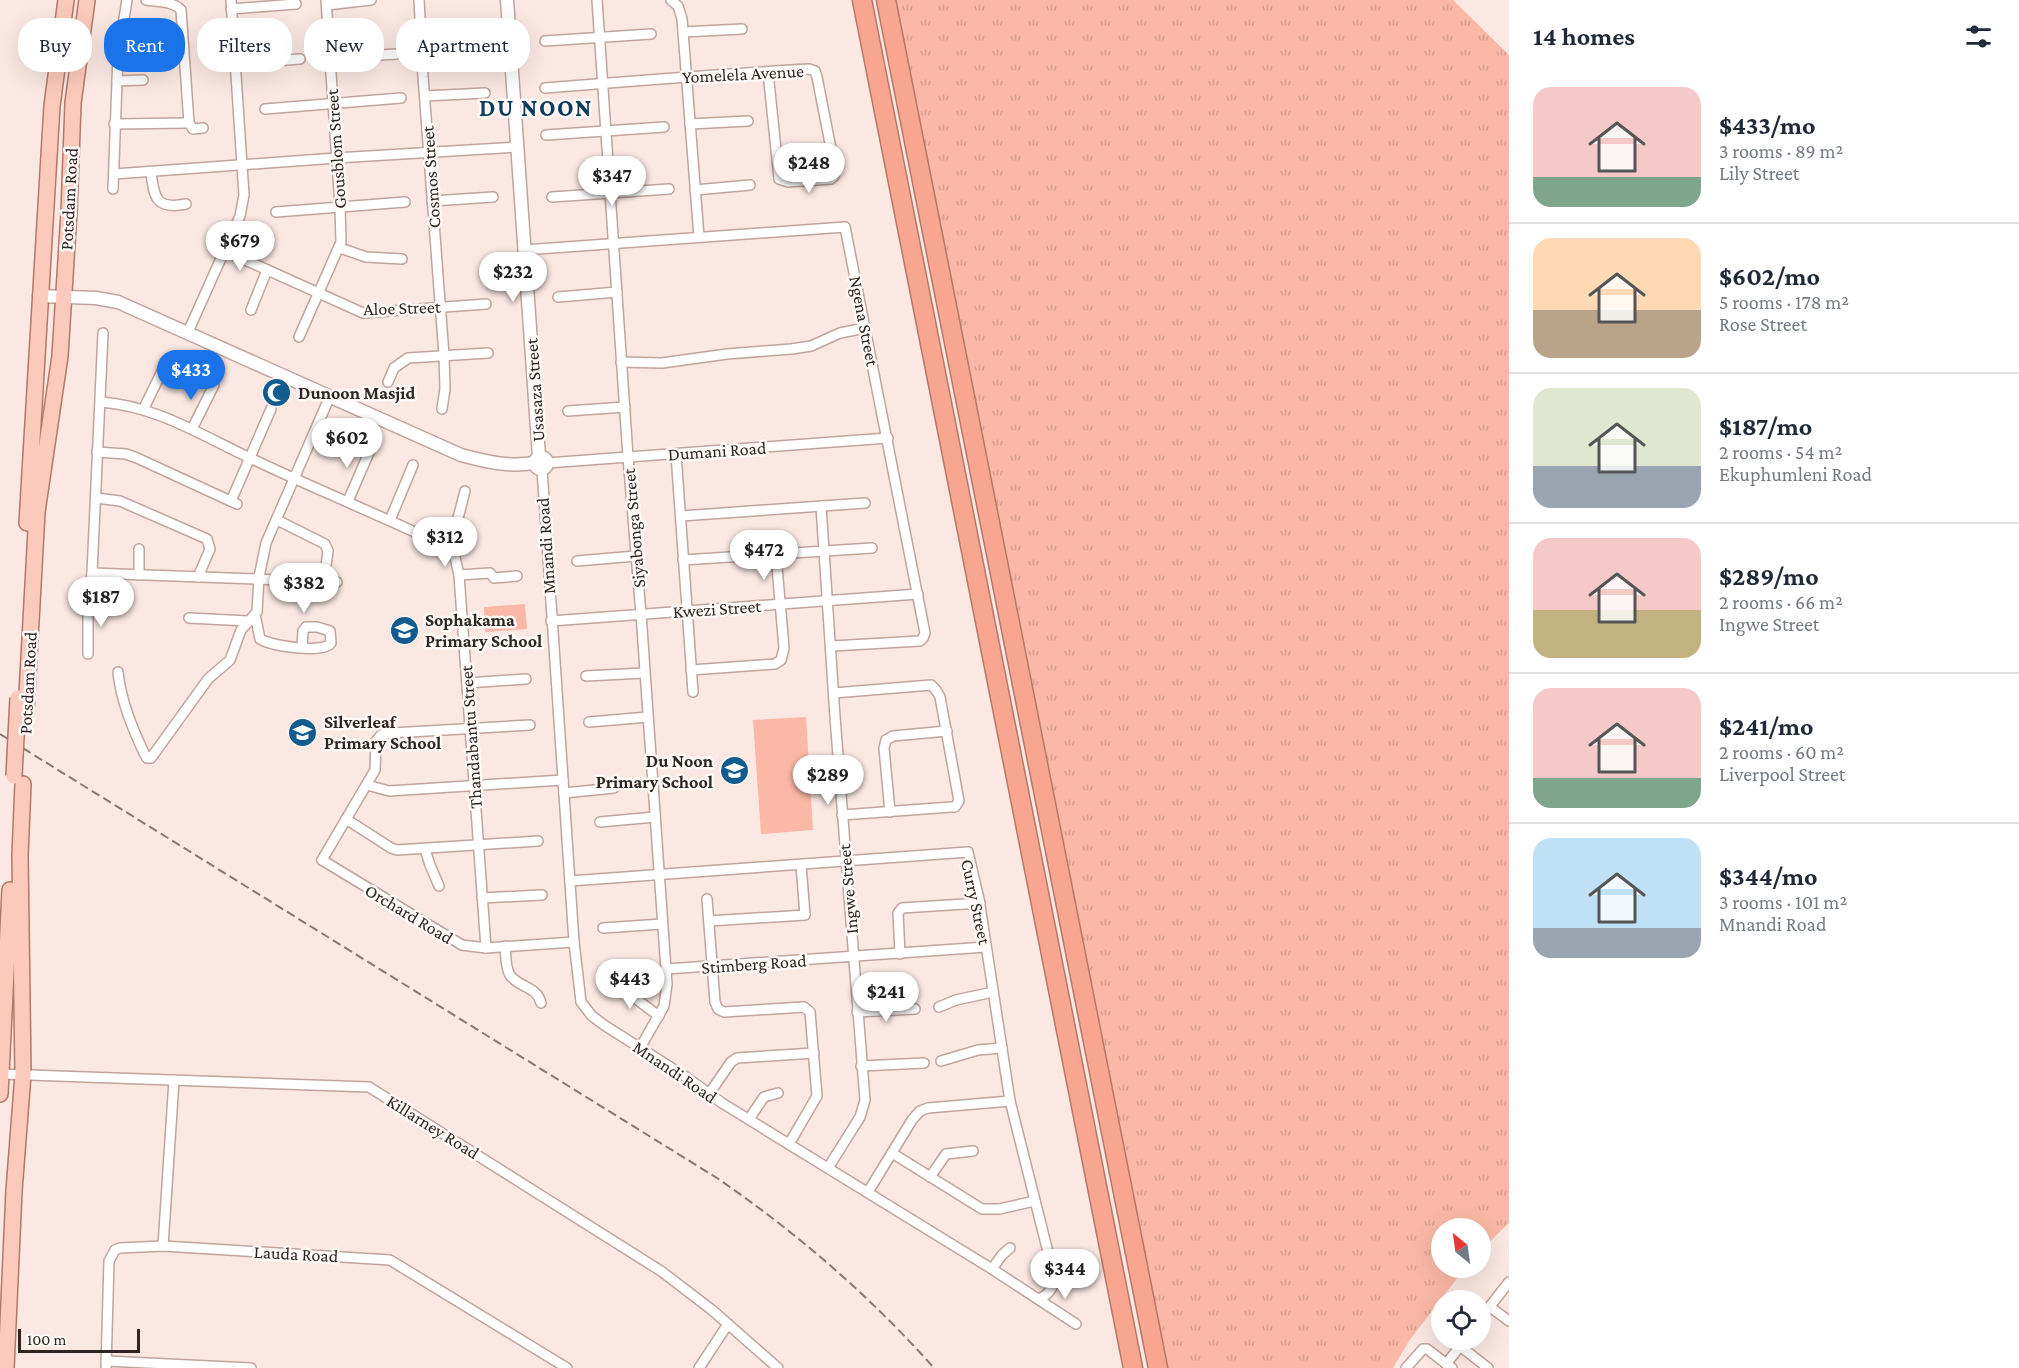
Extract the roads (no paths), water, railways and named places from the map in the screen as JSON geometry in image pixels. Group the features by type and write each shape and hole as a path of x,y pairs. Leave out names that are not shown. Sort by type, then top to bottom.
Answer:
{"highway":[{"path":"862,0 1133,1368"},
{"path":"886,0 1158,1368"}],"main road":[{"name":"Potsdam Road","path":"6,1368 14,1191 23,1074 18,698 39,296 52,106 66,0"},
{"name":"Potsdam Road","path":"0,1094 37,512 40,480 56,388 64,297 73,103 87,0"}],"street":[{"path":"124,18 127,0"},
{"path":"146,0 171,3 177,5 181,10 189,123 193,129 203,128"},
{"path":"326,2 370,0"},
{"name":"Cosmos Street","path":"419,0 420,18"},
{"name":"Usasaza Street","path":"507,0 541,463"},
{"name":"Siyabonga Street","path":"597,0 666,969 667,996 660,1016 640,1048"},
{"path":"671,0 680,9 683,32 699,237"},
{"name":"Gousblom Street","path":"326,2 327,18"},
{"path":"231,5 296,4"},
{"path":"683,32 742,29"},
{"path":"545,40 651,34"},
{"path":"292,59 300,58"},
{"name":"Yomelela Avenue","path":"545,88 809,69 817,74 835,169 834,176 826,180 781,181 777,172 768,72"},
{"path":"113,189 118,72"},
{"path":"188,332 243,206 236,72"},
{"name":"Gousblom Street","path":"299,337 340,248 340,206 331,72"},
{"name":"Cosmos Street","path":"423,72 444,355 445,389 442,409"},
{"path":"117,81 143,80"},
{"path":"425,96 485,93"},
{"path":"265,109 400,98"},
{"path":"690,124 748,121"},
{"path":"114,124 189,123"},
{"path":"546,135 664,127"},
{"path":"114,174 517,147"},
{"path":"152,172 154,195 158,201 168,206 186,204"},
{"path":"695,189 750,184"},
{"path":"552,197 669,189"},
{"path":"432,201 493,197"},
{"path":"276,212 405,202"},
{"name":"Ngena Street","path":"524,250 845,227 888,438 924,636 920,641 831,646"},
{"path":"340,248 366,257 402,259"},
{"name":"Aloe Street","path":"223,250 363,313 486,304"},
{"path":"251,310 267,270"},
{"path":"558,297 617,292"},
{"name":"Dumani Road","path":"39,296 96,298 118,302 461,455 501,465 516,466 888,438"},
{"path":"621,362 662,363 727,354 801,348 840,333 865,328"},
{"path":"88,654 88,602 92,573 103,333"},
{"path":"388,382 394,368 402,361 418,357 488,353"},
{"path":"144,408 167,361"},
{"path":"192,429 214,385"},
{"path":"302,648 262,640 254,616 266,543 330,396"},
{"path":"101,402 144,408 447,547 458,524 465,491"},
{"path":"568,411 625,407"},
{"path":"97,452 126,454 137,458 234,502 271,409"},
{"path":"348,501 371,448"},
{"path":"676,453 693,692"},
{"name":"Mnandi Road","path":"541,463 574,942 581,1002 592,1016 709,1095 992,1269 1076,1324"},
{"path":"390,520 413,465"},
{"path":"96,498 120,501 207,540 210,549 198,577"},
{"path":"681,516 866,503"},
{"name":"Ingwe Street","path":"821,506 842,815 865,1100 863,1110 828,1168"},
{"path":"277,520 325,544 328,555 324,581"},
{"name":"Thandabantu Street","path":"447,547 455,557 459,575 486,948"},
{"path":"683,560 872,548"},
{"path":"139,549 139,575"},
{"path":"691,670 775,664 782,660 784,654 776,555"},
{"path":"577,561 636,556"},
{"path":"92,573 259,577 337,582"},
{"path":"459,575 490,573 494,578 517,576"},
{"name":"Kwezi Street","path":"551,621 918,594"},
{"path":"189,618 254,616"},
{"path":"118,672 130,720 144,753 149,758 208,679 230,660 241,630 254,616"},
{"path":"737,654 738,667"},
{"path":"782,660 789,668"},
{"path":"585,676 644,672"},
{"path":"467,683 526,679"},
{"path":"834,693 931,685 939,693 958,804 951,807 842,815"},
{"path":"589,722 648,717"},
{"path":"310,862 322,860 367,785 375,770 376,741 381,735 530,725"},
{"path":"890,812 884,748 886,740 893,736 947,731"},
{"path":"424,732 424,744"},
{"path":"367,785 389,791 562,780"},
{"path":"564,794 614,788"},
{"path":"600,822 654,817"},
{"path":"346,819 391,848 402,850 538,841"},
{"path":"425,849 439,886"},
{"name":"Curry Street","path":"570,881 968,852 980,903 1010,1101 1054,1283 1049,1293 1038,1299"},
{"name":"Orchard Road","path":"322,860 456,942 469,947 486,948 574,942"},
{"path":"801,865 805,915 812,923"},
{"path":"482,898 542,895"},
{"path":"707,899 715,1002 720,1011 804,1007 809,1010 816,1099 789,1144"},
{"path":"900,954 898,913 902,908 980,903"},
{"path":"709,921 805,915"},
{"path":"603,928 662,924"},
{"path":"505,946 510,975 537,993 541,1003"},
{"name":"Stimberg Road","path":"666,969 986,947"},
{"path":"614,984 660,1016"},
{"path":"939,1007 956,1000 993,992"},
{"path":"857,1012 915,1009"},
{"path":"941,1061 978,1050 1002,1048"},
{"path":"709,1095 737,1058 814,1053"},
{"path":"861,1066 924,1063"},
{"name":"Killarney Road","path":"1,1074 369,1087 662,1271 686,1288 778,1368"},
{"path":"163,1246 174,1080"},
{"path":"749,1119 766,1095 778,1093"},
{"path":"868,1192 912,1120 920,1111 928,1108 1010,1101"},
{"path":"930,1177 946,1154 973,1151"},
{"path":"892,1153 982,1209 999,1209 1035,1201"},
{"name":"Lauda Road","path":"106,1365 111,1255 120,1248 163,1246 390,1260 567,1368"},
{"path":"992,1269 1010,1248"},
{"path":"1491,1306 1509,1282"},
{"path":"1491,1308 1509,1321"},
{"path":"699,1368 728,1324"},
{"path":"1406,1368 1423,1349 1427,1349 1449,1366 1458,1350"},
{"path":"1469,1350 1488,1368"},
{"path":"106,1365 251,1368"}],"railway":[{"path":"0,734 717,1178 776,1221 831,1266 884,1315 934,1368"}],"place":[{"name":"Dunoon Masjid","path":"277,393"},
{"name":"Sophakama Primary School","path":"404,630"},
{"name":"Silverleaf Primary School","path":"303,732"},
{"name":"Du Noon Primary School","path":"734,771"}],"district":[{"name":"DU NOON","path":"536,107"}]}
